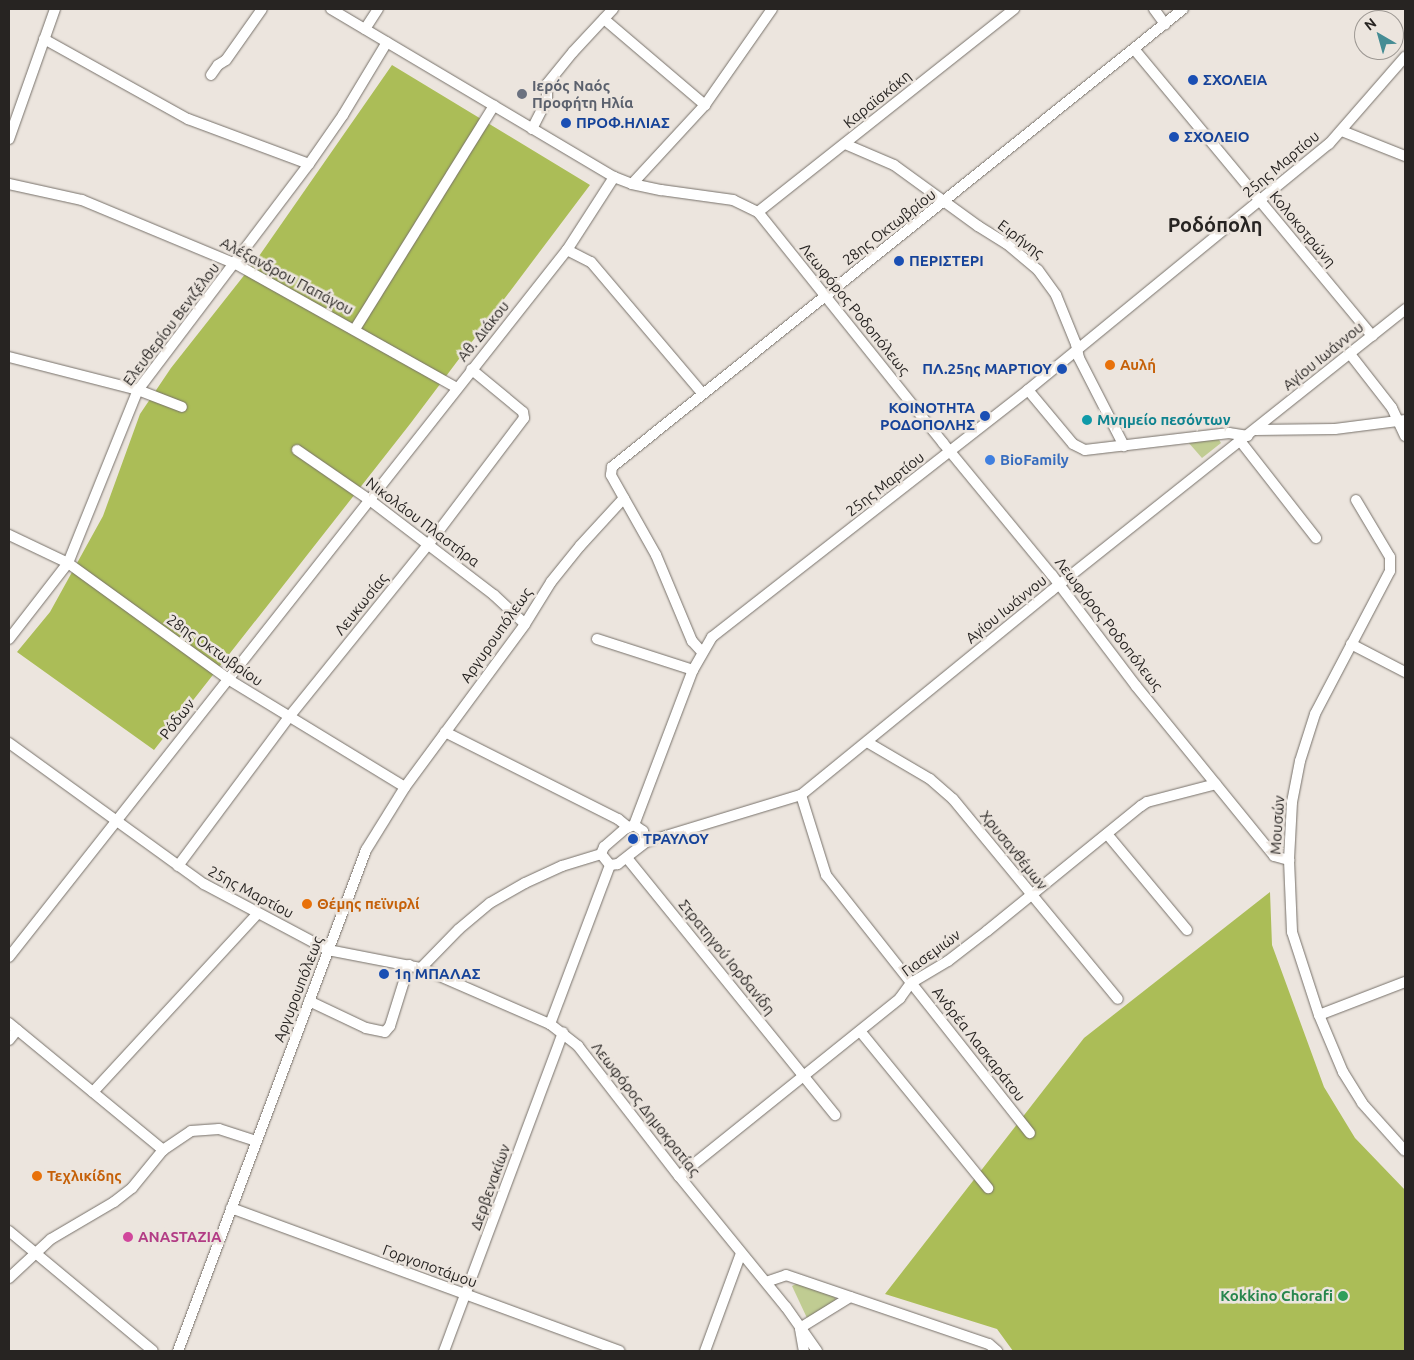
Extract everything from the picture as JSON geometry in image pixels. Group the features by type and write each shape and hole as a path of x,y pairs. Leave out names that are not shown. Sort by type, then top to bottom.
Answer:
{"street":[{"path":"9,139 55,9"},
{"path":"211,75 218,65 226,60 262,9"},
{"name":"Λεωφόρος Ροδοπόλεως","path":"333,9 614,178 632,184 733,200 758,212 950,452 1060,585 1136,686 1274,856 1289,860"},
{"path":"365,29 378,9"},
{"path":"532,129 547,100 547,84 613,9"},
{"path":"632,184 705,105 772,9"},
{"name":"Καραϊσκάκη","path":"758,212 1014,9"},
{"path":"1154,9 1165,24"},
{"name":"28ης Οκτωβρίου","path":"624,498 611,474 612,468 702,393 1184,9"},
{"path":"604,19 705,105"},
{"path":"44,39 188,119 309,164"},
{"name":"Ελευθερίου Βενιζέλου","path":"9,638 68,563 138,390 236,264 309,164 343,115 387,42"},
{"name":"Κολοκοτρώνη","path":"1134,49 1372,336"},
{"name":"25ης Μαρτίου","path":"631,826 693,670 712,637 1028,390 1260,201 1342,131 1405,57"},
{"path":"355,329 494,106"},
{"path":"1342,131 1405,156"},
{"name":"Ειρήνης","path":"845,144 894,165 944,202 1008,244 1038,270 1056,295 1076,344 1076,351 1124,446"},
{"name":"Αθ. Διάκου","path":"371,500 471,370 567,250 614,178"},
{"name":"Αλέξανδρου Παπάγου","path":"9,184 82,200 236,264 355,329 457,388"},
{"path":"567,250 591,262 702,393"},
{"name":"Αγίου Ιωάννου","path":"646,842 801,795 1405,309"},
{"path":"1350,354 1402,420 1405,436"},
{"path":"9,357 138,390 182,407"},
{"name":"Λευκωσίας","path":"178,866 290,717 428,544 524,418 523,412 471,370"},
{"path":"1028,390 1078,447 1084,450 1229,433 1248,436 1335,429 1402,420"},
{"path":"1248,436 1316,538"},
{"name":"Νικολάου Πλαστήρα","path":"298,450 371,500 494,595 525,624"},
{"path":"624,498 656,555 692,642 702,652"},
{"name":"Αργυρουπόλεως","path":"178,1351 366,850 405,787 525,624 552,582 580,546 624,498"},
{"name":"Ρόδων","path":"9,957 371,500"},
{"name":"Μουσών","path":"1356,500 1390,557 1390,571 1315,714 1300,761 1292,802 1289,860 1292,932 1319,1015 1343,1072 1362,1103 1405,1151"},
{"name":"28ης Οκτωβρίου","path":"9,535 68,563 228,679 405,787"},
{"path":"597,639 693,670"},
{"path":"1351,644 1405,672"},
{"path":"445,732 643,831 646,842 618,864 610,865"},
{"name":"Χρυσανθέμων","path":"867,742 930,779 953,799 1118,999"},
{"name":"25ης Μαρτίου","path":"9,743 204,884 328,950 422,968"},
{"name":"Γιασεμιών","path":"679,1176 900,998 912,983 954,956 1147,802 1216,784"},
{"name":"Ανδρέα Λασκαράτου","path":"801,795 826,875 1030,1133"},
{"path":"601,854 604,846 631,826"},
{"path":"1107,834 1187,930"},
{"path":"601,854 610,865"},
{"path":"422,968 459,929 490,902 562,866 601,854"},
{"name":"Στρατηγού Ιορδανίδη","path":"627,858 835,1115"},
{"path":"550,1024 610,865"},
{"path":"94,1092 258,913"},
{"path":"309,1001 366,1028 385,1032 390,1026 409,965"},
{"name":"Λεωφόρος Δημοκρατίας","path":"422,968 550,1024 578,1046 679,1176 766,1282 817,1351"},
{"path":"1319,1015 1405,982"},
{"path":"9,1023 163,1150"},
{"path":"9,1040 18,1030"},
{"path":"860,1031 988,1188"},
{"name":"Δερβενακίων","path":"444,1351 563,1033"},
{"path":"9,1278 51,1239 114,1202 132,1188 163,1150 192,1131 203,1129 226,1130 256,1141"},
{"name":"Γοργοποτάμου","path":"231,1208 619,1351"},
{"path":"9,1231 153,1351"},
{"path":"705,1351 741,1253"},
{"path":"766,1282 786,1275 989,1344 997,1351"},
{"path":"800,1328 850,1297"},
{"name":"Λεωφόρος Δημοκρατίας","path":"800,1328 804,1351"}],"green space":[{"path":"392,65 590,185 410,424 154,750 17,652 50,612 103,516 140,414 171,368 257,259"},
{"path":"1218,438 1221,443 1202,458 1188,442"},
{"path":"1270,892 1272,945 1324,1087 1355,1138 1405,1190 1405,1351 1013,1351 997,1329 885,1294 1084,1038"},
{"path":"798,1283 834,1296 836,1300 807,1318 792,1286"}],"place":[{"name":"ΣΧΟΛΕΙΑ","path":"1193,80"},
{"name":"Ιερός Ναός Προφήτη Ηλία","path":"522,94"},
{"name":"ΠΡΟΦ.ΗΛΙΑΣ","path":"566,123"},
{"name":"ΣΧΟΛΕΙΟ","path":"1174,137"},
{"name":"ΠΕΡΙΣΤΕΡΙ","path":"899,261"},
{"name":"Αυλή","path":"1110,365"},
{"name":"ΠΛ.25ης ΜΑΡΤΙΟΥ","path":"1062,369"},
{"name":"ΚΟΙΝΟΤΗΤΑ ΡΟΔΟΠΟΛΗΣ","path":"985,416"},
{"name":"Μνημείο πεσόντων","path":"1087,420"},
{"name":"BioFamily","path":"990,460"},
{"name":"ΤΡΑΥΛΟΥ","path":"633,839"},
{"name":"Θέμης πεϊνιρλί","path":"307,904"},
{"name":"1η ΜΠΑΛΑΣ","path":"384,974"},
{"name":"Τεχλικίδης","path":"37,1176"},
{"name":"ANASTAZIA","path":"128,1237"},
{"name":"Kokkino Chorafi","path":"1343,1296"}],"district":[{"name":"Ροδόπολη","path":"1215,224"}]}
